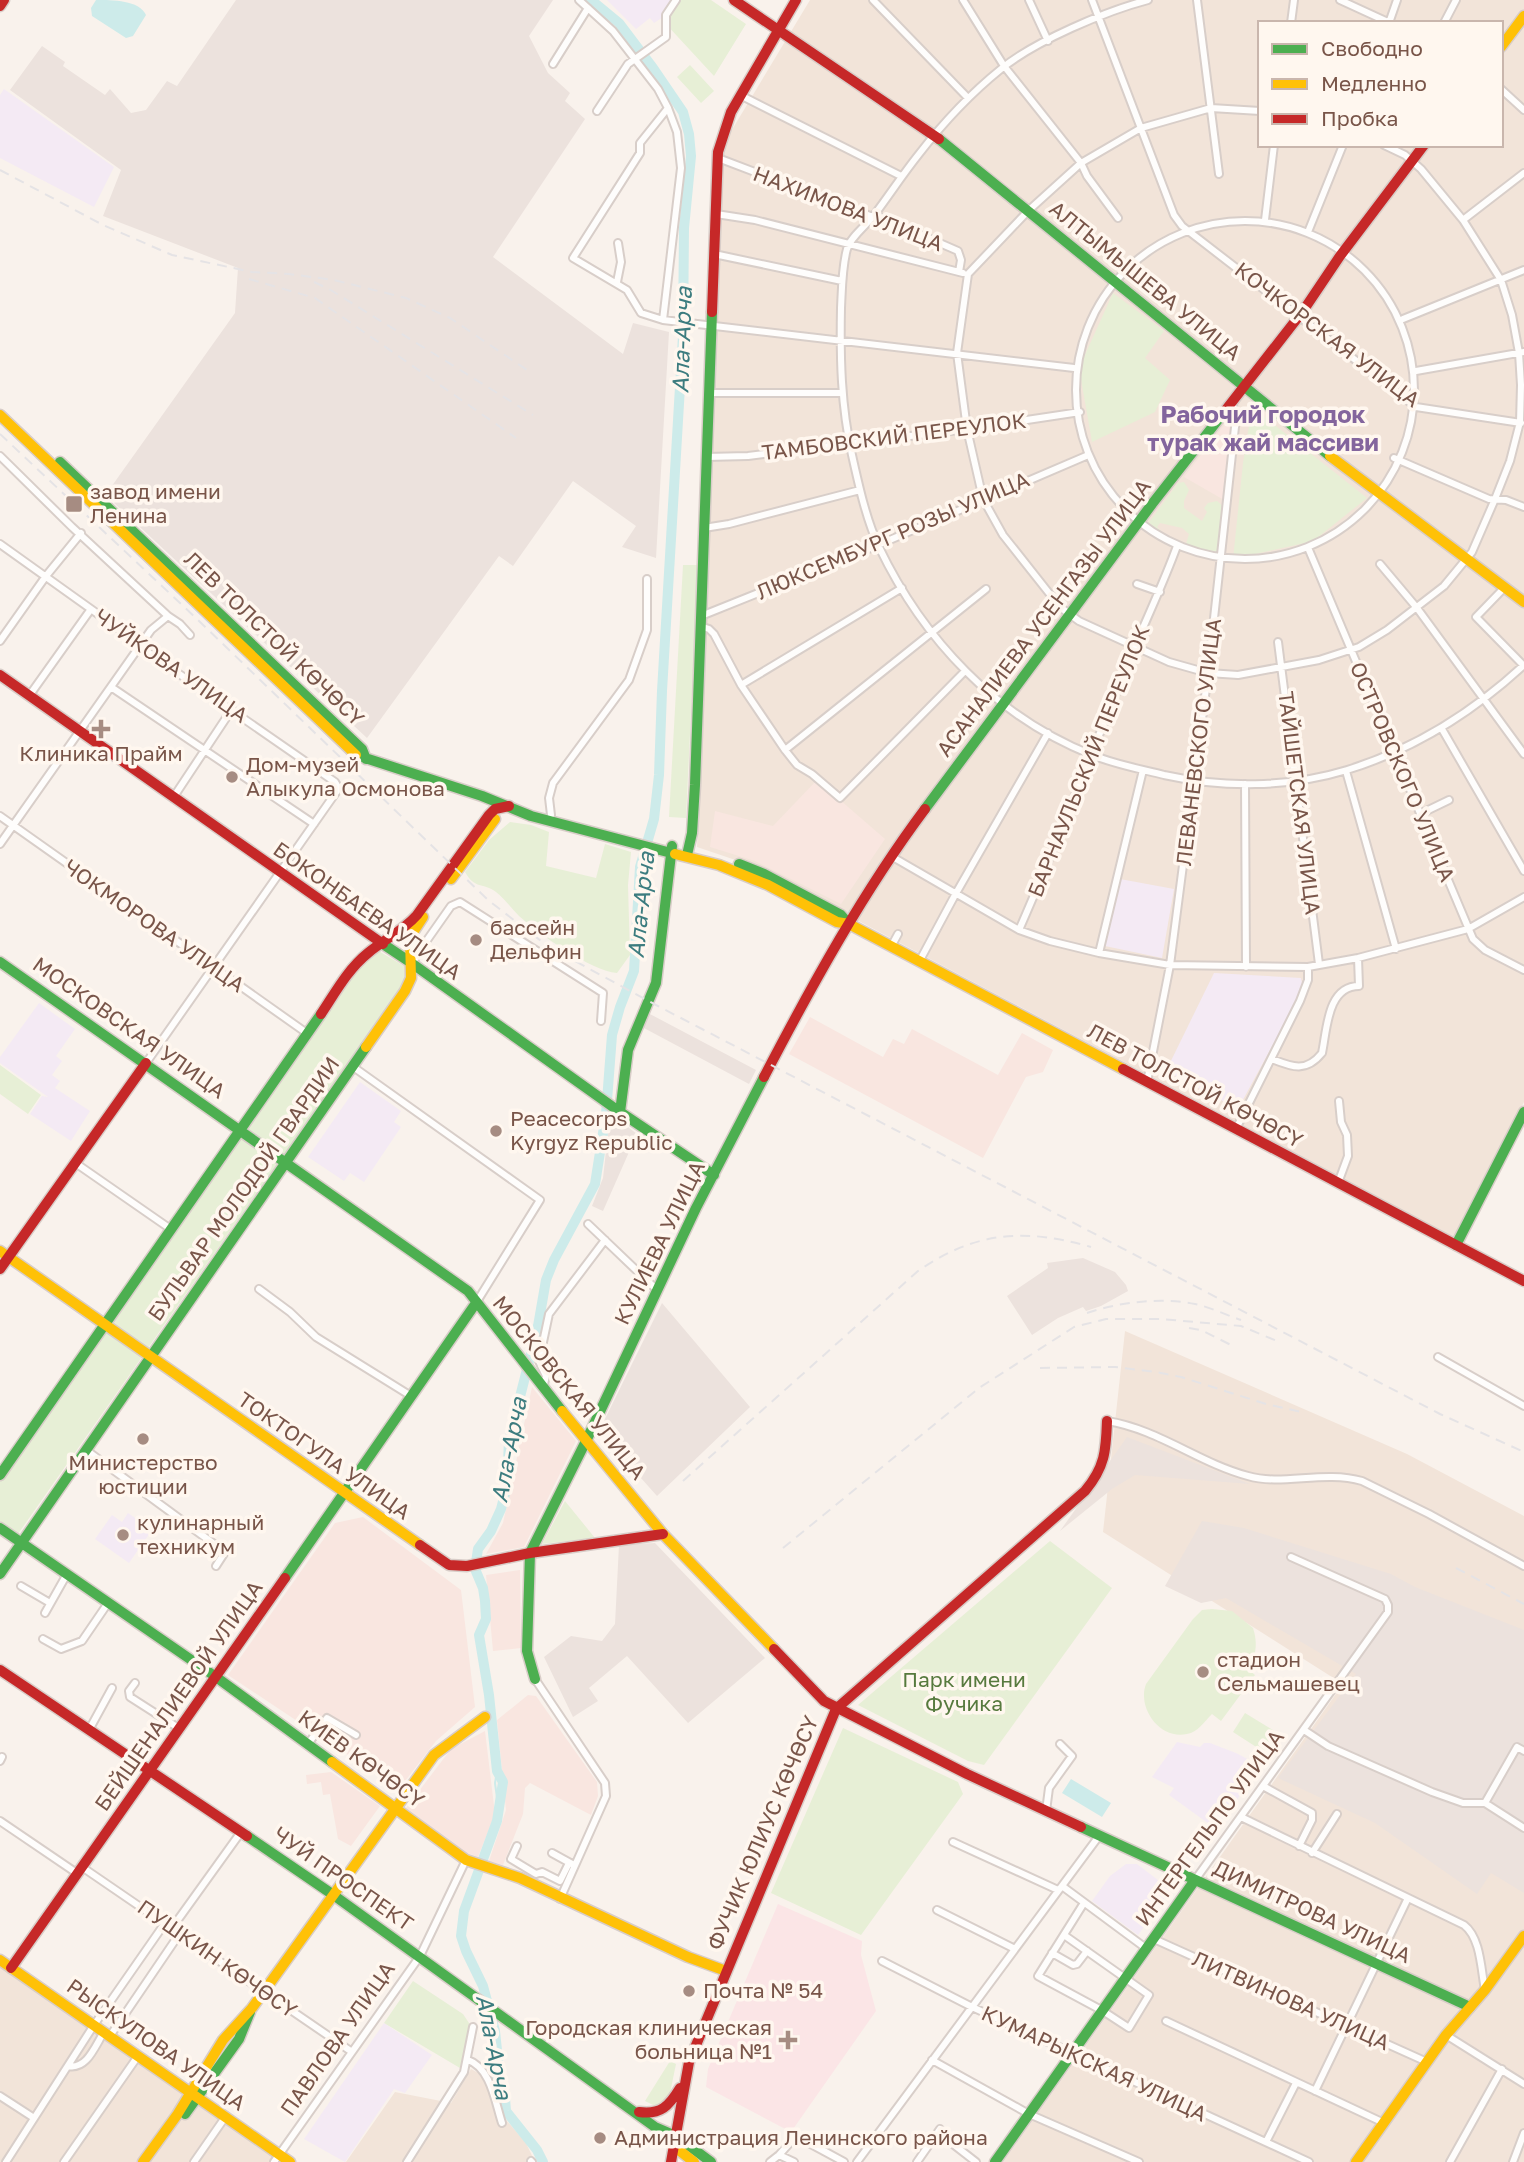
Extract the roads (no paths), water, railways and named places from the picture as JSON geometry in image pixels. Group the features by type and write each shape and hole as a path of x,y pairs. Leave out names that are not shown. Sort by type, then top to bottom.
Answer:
{"main road":[{"path":"0,6 4,0"},
{"name":"АЛТЫМЫШЕВА УЛИЦА","path":"734,0 934,135 1243,387 1377,493 1524,602"},
{"path":"688,853 694,798 718,158 726,123 796,0"},
{"path":"1503,44 1524,16"},
{"name":"АСАНАЛИЕВА УСЕНГАЗЫ УЛИЦА","path":"771,1065 849,924 891,856 1422,147"},
{"name":"ЛЕВ ТОЛСТОЙ КӨЧӨСҮ","path":"0,405 362,749 366,759"},
{"name":"ЛЕВ ТОЛСТОЙ КӨЧӨСҮ","path":"0,415 358,757 511,806 757,871 841,915 849,924 919,962 1524,1281"},
{"name":"БОКОНБАЕВА УЛИЦА","path":"0,675 617,1110 714,1175"},
{"path":"482,796 493,814"},
{"path":"493,814 511,806"},
{"name":"ЛЕВ ТОЛСТОЙ КӨЧӨСҮ","path":"511,806 531,816 634,839"},
{"path":"493,814 531,816"},
{"name":"БУЛЬВАР МОЛОДОЙ ГВАРДИИ","path":"0,1475 107,1325 354,966 369,952 406,927 417,915 493,814"},
{"name":"БУЛЬВАР МОЛОДОЙ ГВАРДИИ","path":"0,1574 405,991 411,978 410,937 493,814"},
{"path":"617,1110 628,1050 656,983 671,849"},
{"name":"МОСКОВСКАЯ УЛИЦА","path":"0,962 468,1291 514,1352 663,1534 824,1701 1099,1836"},
{"path":"0,1269 4,1254 146,1063"},
{"name":"КУЛИЕВА УЛИЦА","path":"587,1439 657,1290 771,1065"},
{"path":"1457,1245 1524,1112"},
{"name":"ТОКТОГУЛА УЛИЦА","path":"4,1254 436,1559 449,1565 467,1566 530,1553 663,1534"},
{"name":"БЕЙШЕНАЛИЕВОЙ УЛИЦА","path":"11,1968 476,1303"},
{"name":"ФУЧИК ЮЛИУС КӨЧӨСҮ","path":"671,2162 689,2062 836,1709 1091,1485 1105,1461 1107,1420"},
{"path":"535,1679 527,1651 530,1553 587,1439"},
{"name":"КИЕВ КӨЧӨСҮ","path":"0,1528 216,1677 470,1861 520,1878 560,1899 726,1972"},
{"name":"ЧУЙ ПРОСПЕКТ","path":"0,1670 332,1894 510,2024 711,2162"},
{"path":"145,2162 164,2143 194,2094 239,2039 252,2008 434,1755 485,1717"},
{"name":"ДИМИТРОВА УЛИЦА","path":"1099,1836 1470,2007"},
{"name":"ИНТЕРГЕЛЬПО УЛИЦА","path":"995,2162 1195,1880"},
{"path":"1356,2162 1447,2035 1485,1990 1524,1936"},
{"name":"РЫСКУЛОВА УЛИЦА","path":"0,1960 226,2116 277,2159 290,2162"},
{"path":"634,2111 661,2113 669,2106 685,2079"},
{"name":"ЧУЙ ПРОСПЕКТ","path":"658,2128 674,2148 694,2162"}],"street":[{"path":"579,0 613,31 658,89 677,132 681,167 663,320"},
{"path":"597,111 628,64 666,37 665,19 676,0"},
{"path":"873,0 968,98"},
{"path":"963,0 1004,66 1081,163 1087,176 1118,218"},
{"path":"1028,0 1048,41"},
{"path":"1092,0 1174,215 1182,226"},
{"path":"1144,0 1098,16 1004,66 968,98 934,135 873,217 848,245 842,281 840,339 845,425 860,490 878,545 902,589 930,632 965,671 1003,706 1048,733 1092,755 1143,770 1194,781 1244,784 1297,781 1346,771 1442,729 1483,702 1524,666 1476,617 1504,587"},
{"path":"1197,0 1219,174"},
{"path":"1291,21 1294,0"},
{"path":"1342,0 1385,21"},
{"path":"1390,21 1397,0"},
{"path":"1445,21 1456,0"},
{"path":"553,64 583,12 588,8"},
{"path":"1503,90 1522,104"},
{"path":"740,95 901,177"},
{"path":"668,108 640,143 640,153 573,258 627,290 641,313 673,322 840,339 1074,368"},
{"path":"1258,111 1210,108 1141,128 1081,163 1028,211 968,274 957,353 967,429 983,499 1003,535 1021,559 1060,607 1071,615 1134,648 1208,673 1238,675 1282,668 1351,650 1387,630 1444,586 1467,559 1510,461 1522,423 1522,353 1501,280 1463,220 1433,183 1412,160 1388,147"},
{"path":"1265,220 1274,147"},
{"path":"1308,232 1342,147"},
{"name":"НАХИМОВА УЛИЦА","path":"718,158 873,217 880,217 958,251 961,260 960,272"},
{"path":"1463,220 1524,173"},
{"path":"716,214 755,220 968,274"},
{"path":"1265,220 1308,232 1345,250 1380,286 1403,319 1411,345 1416,370 1416,407 1372,500 1309,550 1220,564 1177,546 1128,519 1096,478 1086,456 1074,368 1114,281 1182,226 1265,220"},
{"name":"КОЧКОРСКАЯ УЛИЦА","path":"1182,226 1416,407 1522,423"},
{"path":"617,282 621,262 618,243"},
{"path":"714,254 842,281"},
{"path":"1403,319 1524,270"},
{"path":"1416,370 1522,353"},
{"path":"709,393 842,393"},
{"name":"ЛЕВАНЕВСКОГО УЛИЦА","path":"1147,1082 1170,965 1208,673 1237,418 1232,400"},
{"name":"ТАМБОВСКИЙ ПЕРЕУЛОК","path":"706,457 748,456 850,444 1080,412"},
{"path":"0,456 72,527 190,635"},
{"name":"ЛЮКСЕМБУРГ РОЗЫ УЛИЦА","path":"701,621 1086,456"},
{"path":"1394,458 1489,499 1506,500 1524,507"},
{"path":"704,528 860,490"},
{"path":"0,641 46,576 81,533"},
{"name":"ЧУЙКОВА УЛИЦА","path":"0,544 335,782 337,791 314,824"},
{"name":"БАРНАУЛЬСКИЙ ПЕРЕУЛОК","path":"1019,930 1053,853 1177,546"},
{"name":"ОСТРОВСКОГО УЛИЦА","path":"1309,550 1468,929 1477,945 1524,970"},
{"path":"1380,564 1417,608 1483,702 1524,754"},
{"path":"551,815 549,798 553,783 629,680 647,630 647,579"},
{"path":"1138,584 1160,592"},
{"path":"741,685 902,589"},
{"path":"785,750 986,589"},
{"path":"29,696 91,609"},
{"path":"0,844 151,630 168,616"},
{"path":"701,621 714,634 741,685 785,750 797,765 840,798 965,671"},
{"name":"ТАЙШЕТСКАЯ УЛИЦА","path":"1278,642 1319,964"},
{"path":"111,687 314,824 146,1063"},
{"path":"173,798 232,709"},
{"path":"1442,729 1524,871"},
{"path":"919,962 1048,733"},
{"path":"1099,953 1143,770"},
{"path":"1346,771 1396,948"},
{"path":"1244,784 1246,967"},
{"path":"1420,814 1449,800"},
{"name":"ЧОКМОРОВА УЛИЦА","path":"0,816 308,1034"},
{"path":"891,856 1019,930 1099,953 1170,965 1308,967 1358,958 1468,929 1524,897"},
{"path":"411,964 452,906 460,902 603,993 601,1021"},
{"path":"891,947 898,934"},
{"path":"1272,1059 1295,1068 1318,1058 1322,1053 1334,1002 1347,988 1360,986 1358,958"},
{"path":"1236,1129 1305,990 1308,967"},
{"name":"БЕЙШЕНАЛИЕВОЙ УЛИЦА","path":"352,1066 540,1200 476,1303"},
{"path":"1338,1183 1348,1156 1347,1135 1340,1122 1339,1101"},
{"path":"74,1162 172,1230"},
{"path":"588,1224 657,1290"},
{"path":"540,1383 546,1376 539,1361 549,1314 605,1240"},
{"path":"259,1289 290,1311 316,1337 411,1396"},
{"path":"1438,1357 1524,1406"},
{"path":"1107,1420 1140,1429 1253,1478 1318,1476 1362,1481 1524,1566"},
{"path":"86,1450 225,1552 216,1566"},
{"name":"ИНТЕРГЕЛЬПО УЛИЦА","path":"1195,1880 1388,1612 1385,1599 1291,1557"},
{"path":"45,1613 67,1574"},
{"path":"21,1586 50,1604"},
{"path":"43,1639 61,1649 79,1643 108,1603"},
{"path":"535,1679 605,1783 606,1796 572,1864 560,1899"},
{"path":"135,1683 129,1691 130,1697 180,1729"},
{"path":"89,1730 112,1688"},
{"path":"309,1744 327,1718 356,1735"},
{"path":"1304,1730 1328,1746 1432,1793 1463,1803 1485,1803 1524,1828"},
{"path":"1046,1811 1049,1788 1072,1756 1060,1744"},
{"path":"1485,1803 1517,1747 1524,1751"},
{"path":"1263,1786 1312,1812 1312,1820 1299,1846"},
{"path":"1312,1853 1337,1814"},
{"path":"1241,1817 1464,1925 1471,1930 1485,1990"},
{"name":"ПУШКИН КӨЧӨСҮ","path":"0,1821 165,1923 352,2052"},
{"path":"172,1928 241,1832"},
{"path":"857,2162 1099,1836"},
{"path":"953,1842 1060,1888 1147,1949"},
{"path":"517,1846 511,1860 536,1874 542,1872 560,1881 572,1864"},
{"path":"552,1853 572,1864"},
{"name":"ПАВЛОВА УЛИЦА","path":"277,2159 420,1956 470,1861"},
{"path":"1315,2091 1408,1898"},
{"path":"1064,1935 1149,1995 1129,2028 1103,2011 1039,1978 1038,1973 1082,1906"},
{"path":"937,1910 1015,1949"},
{"path":"6,2162 94,2025 165,1923"},
{"path":"68,2066 75,2067 85,2063 180,1933"},
{"name":"ЛИТВИНОВА УЛИЦА","path":"1154,1939 1427,2062"},
{"path":"1052,1953 1073,1965 1077,1964 1087,1951"},
{"name":"КУМАРЫКСКАЯ УЛИЦА","path":"882,1961 972,2007 1309,2162"},
{"path":"1166,2021 1384,2123"},
{"path":"407,2162 464,2072 473,2027"},
{"path":"1447,2035 1524,2084"},
{"path":"64,2162 138,2056"},
{"path":"468,2060 484,2071 502,2123"},
{"path":"932,2060 1029,2114 1122,2159 1139,2162"},
{"path":"1450,2162 1502,2069"},
{"path":"1266,2142 1296,2082"},
{"path":"0,2096 34,2118"},
{"path":"194,2162 226,2116"},
{"path":"916,2162 940,2129"},
{"path":"1513,2162 1524,2133"},
{"path":"769,2162 779,2155 792,2138 800,2137 844,2162"},
{"path":"948,2141 976,2162"},
{"path":"779,2155 794,2162"}],"water":[{"path":"96,0 132,4 138,6 146,15 133,36 126,38 92,16 91,8"},
{"path":"1071,1779 1111,1803 1102,1817 1062,1793"}],"waterway":[{"name":"Ала-Арча","path":"543,2162 537,2150 506,2111 505,2098 495,2076 498,2060 495,2031 483,1986 461,1936 464,1911 497,1821 503,1782 497,1771 479,1635 486,1619 485,1601 475,1569 478,1549 491,1531 507,1486 509,1440 538,1326 546,1280 595,1184 606,1114 612,1035 634,971 640,867 654,819 659,775 683,336 684,228 691,156 683,112 619,23 591,0"},
{"name":"Ала-Арча","path":"497,1771 495,1783 498,1805"}],"railway":[{"path":"0,170 103,225 172,255 252,272 334,280 406,298 450,318 530,372"},
{"path":"249,279 315,298 516,438"},
{"path":"314,282 533,415"},
{"path":"0,434 197,619 488,900 541,941 656,1005 1440,1414 1524,1452"},
{"path":"683,1481 918,1271 939,1258 960,1248 1001,1237 1044,1237 1091,1247"},
{"path":"1087,1313 1127,1303 1169,1301 1201,1305 1241,1320"},
{"path":"783,1548 979,1388 1074,1327 1106,1319 1161,1319 1241,1326 1277,1341"},
{"path":"1189,1328 1201,1330 1231,1345"},
{"path":"1040,1368 1115,1367 1156,1372 1306,1413"},
{"path":"1456,1568 1524,1604"}],"place":[{"name":"завод имени Ленина","path":"74,504"},
{"name":"Клиника Прайм","path":"101,729"},
{"name":"Дом-музей Алыкула Осмонова","path":"232,777"},
{"name":"бассейн Дельфин","path":"476,940"},
{"name":"Peacecorps Kyrgyz Republic","path":"496,1131"},
{"name":"Министерство юстиции","path":"143,1439"},
{"name":"кулинарный техникум","path":"123,1535"},
{"name":"стадион Сельмашевец","path":"1203,1672"},
{"name":"Почта № 54","path":"689,1991"},
{"name":"Городская клиническая больница №1","path":"788,2040"},
{"name":"Администрация Ленинского района","path":"600,2138"}],"district":[{"name":"Рабочий городок турак жай массиви","path":"1263,429"}],"park label":[{"name":"Парк имени Фучика","path":"964,1692"}]}
